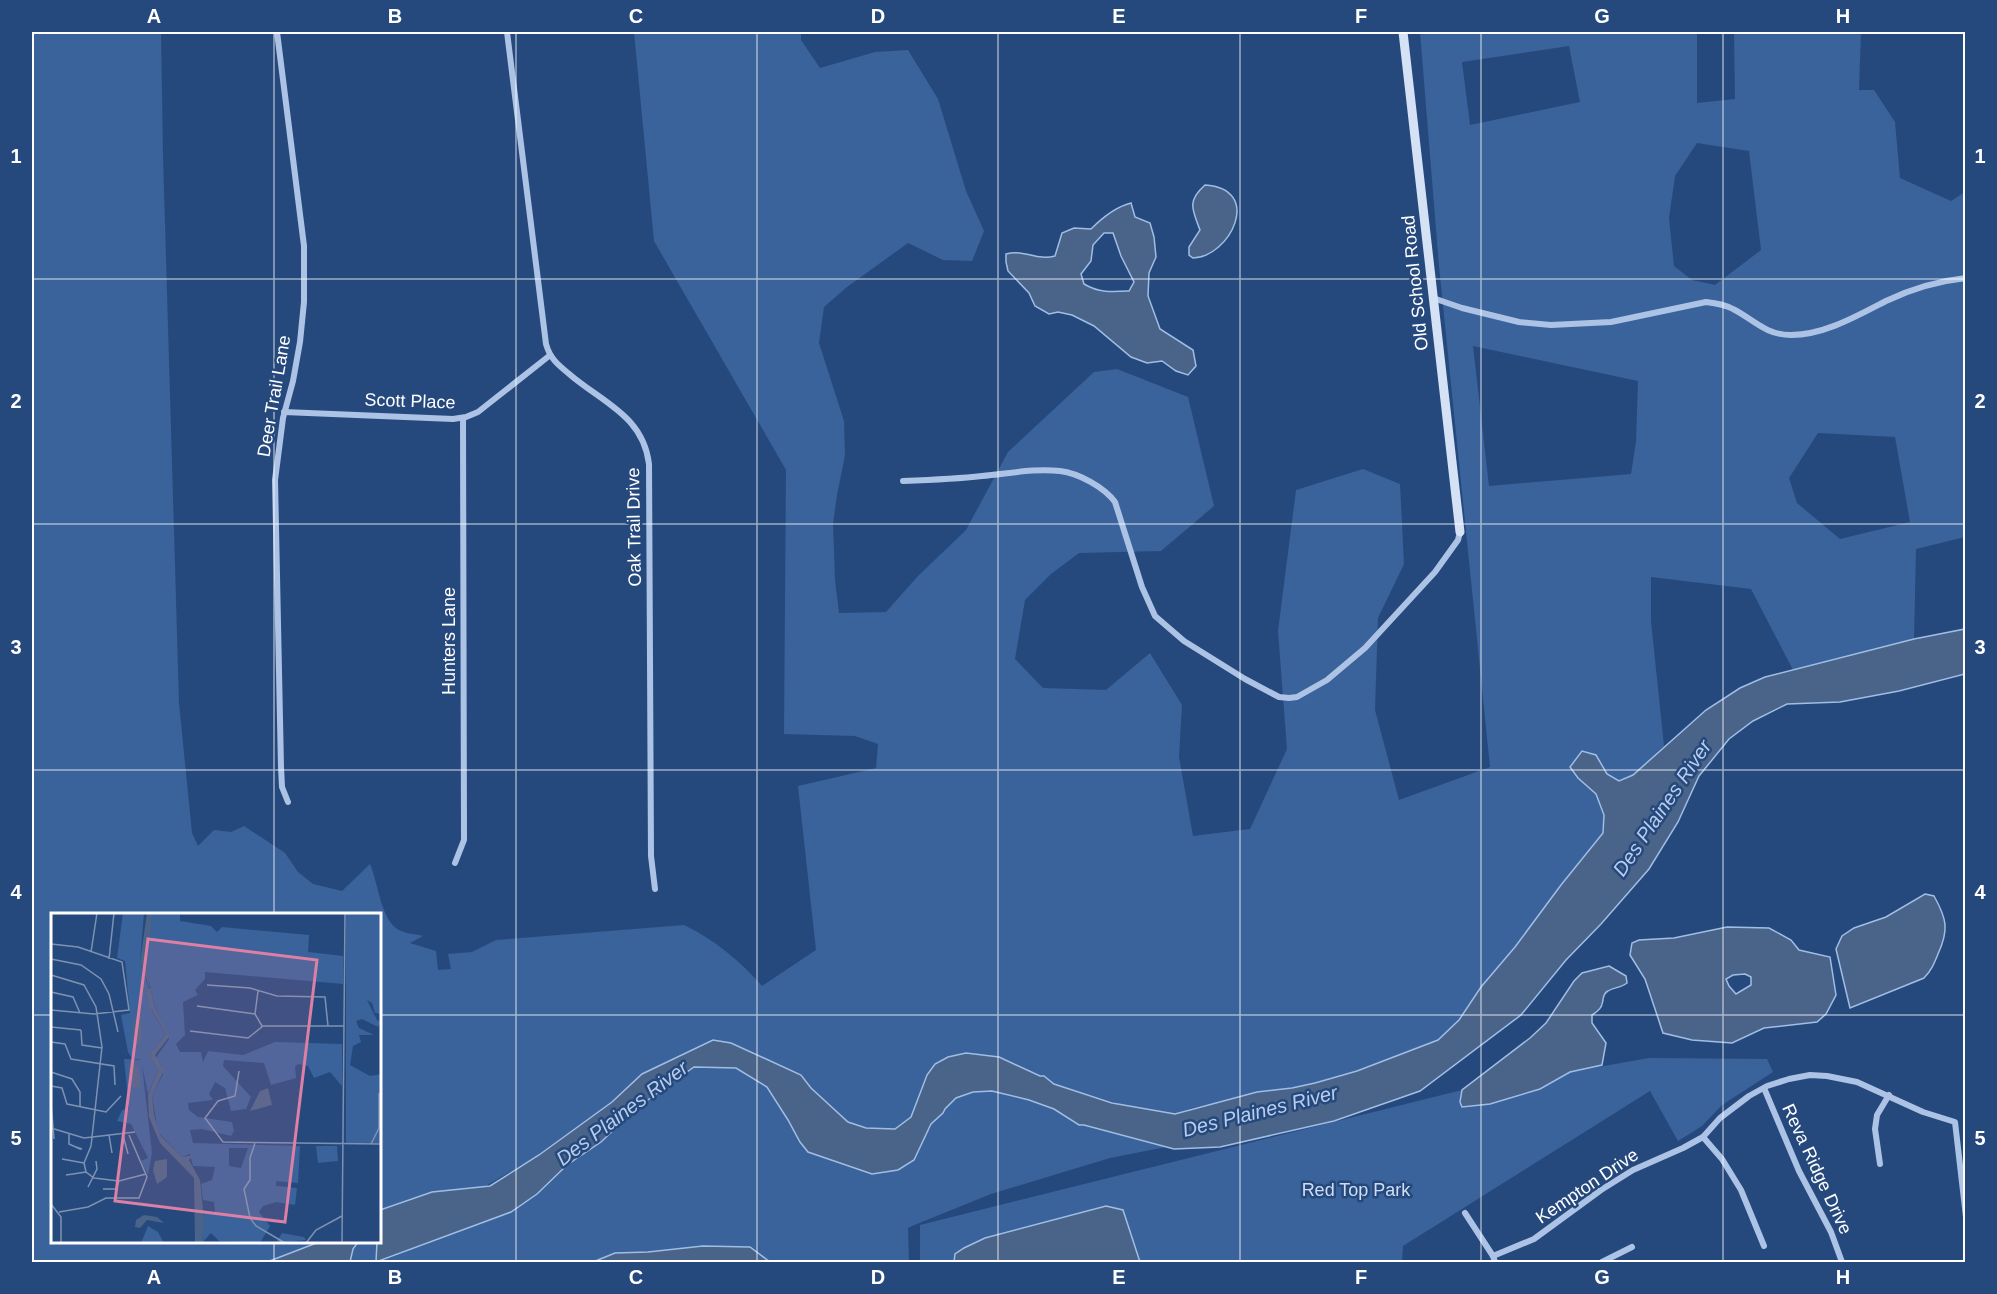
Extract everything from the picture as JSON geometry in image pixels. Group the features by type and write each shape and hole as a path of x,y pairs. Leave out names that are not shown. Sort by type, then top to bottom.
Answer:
{"street":[{"name":"Deer Trail Lane","path":"277,32 304,246 305,271 300,342 284,412 277,459 275,508 281,767 282,787 288,802"},
{"path":"507,32 549,356"},
{"name":"Old School Road","path":"1403,32 1460,531"},
{"path":"1433,298 1462,308 1520,322 1542,324 1611,321 1706,302 1718,303 1731,308 1771,333 1792,335 1820,330 1867,312 1907,292 1965,278"},
{"name":"Scott Place","path":"284,412 463,418 478,412 549,356"},
{"name":"Oak Trail Drive","path":"549,356 571,376 630,420 640,433 647,448 651,856 655,889"},
{"name":"Hunters Lane","path":"455,863 464,840 463,418"},
{"path":"903,481 961,479 1038,471 1061,471 1081,478 1109,494 1115,502 1142,587 1155,616 1184,641 1236,674 1279,697 1289,698 1297,697 1327,680 1365,648 1435,572 1458,540 1460,531"},
{"name":"Kempton Drive","path":"1494,1259 1534,1239 1601,1190 1633,1170 1703,1137 1735,1105 1764,1088 1789,1079 1810,1075 1857,1082 1923,1112 1955,1122 1965,1217"},
{"name":"Reva Ridge Drive","path":"1764,1088 1799,1172 1831,1232 1842,1263"},
{"path":"1880,1164 1875,1129 1877,1115 1888,1095"},
{"path":"1703,1137 1722,1159 1741,1190 1764,1246"},
{"path":"1465,1213 1494,1259"},
{"path":"1602,1263 1632,1247"}],"green space":[{"path":"32,32 161,32 179,703 192,833 198,846 214,830 231,832 244,826 285,853 298,872 313,884 342,891 370,864 388,918 399,930 423,936 410,943 436,951 438,970 451,969 448,954 472,952 496,940 684,925 726,951 762,986 816,950 798,786 876,768 878,744 855,736 784,734 786,470 654,241 634,32 801,32 801,40 820,68 875,52 908,50 938,99 966,191 984,231 972,261 943,260 908,243 847,287 824,307 819,343 844,421 845,455 833,524 839,613 886,612 918,576 966,530 1008,452 1094,372 1117,369 1188,397 1214,506 1161,551 1079,553 1051,574 1025,600 1015,659 1043,688 1106,690 1150,653 1182,705 1179,757 1193,836 1250,829 1287,749 1278,631 1296,490 1363,469 1400,484 1404,564 1378,618 1375,710 1399,800 1490,767 1439,266 1420,32 1697,32 1697,103 1735,99 1734,32 1861,32 1859,90 1874,90 1895,122 1900,178 1951,201 1965,192 1965,537 1916,549 1914,639 1793,670 1751,589 1651,577 1651,621 1664,746 1633,775 1619,782 1582,751 1570,767 1578,778 1596,794 1604,815 1603,833 1515,947 1481,987 1459,1020 1438,1040 1357,1071 1315,1083 1192,1108 1175,1114 1133,1108 1054,1084 1044,1076 999,1057 927,1075 911,1117 895,1129 866,1128 848,1122 811,1088 801,1075 713,1040 642,1074 613,1102 539,1155 484,1187 432,1192 381,1210 381,913 51,913 51,1243 316,1243 267,1262 32,1262","holes":["1569,46 1580,102 1470,125 1462,62","1697,143 1749,151 1761,250 1715,285 1692,280 1674,266 1669,218 1675,176","1473,346 1638,381 1636,442 1631,474 1489,486","1818,433 1895,437 1910,522 1840,539 1797,503 1789,478"]},
{"name":"Red Top Park","path":"1649,1058 1767,1059 1773,1072 1722,1105 1702,1126 1678,1141 1650,1091 1403,1246 1402,1262 920,1262 920,1225 1462,1090 1460,1102 1540,1089 1570,1072"},
{"path":"694,1067 736,1068 767,1087 800,1142 834,1160 872,1174 930,1129 931,1124 953,1101 968,1094 980,1092 1021,1096 1056,1110 1077,1124 1166,1147 1110,1158 991,1194 912,1226 908,1228 909,1262 377,1262 511,1212 537,1194 567,1165 601,1142 638,1107"},
{"path":"357,1243 377,1243 377,1262 350,1262 353,1249"}],"water":[{"path":"1205,185 1223,189 1233,198 1237,210 1235,223 1229,236 1219,247 1207,255 1193,258 1189,255 1189,247 1200,230 1193,211 1193,201"},
{"path":"1131,203 1135,217 1150,223 1154,237 1156,257 1149,273 1148,296 1160,329 1193,350 1196,366 1188,375 1176,371 1162,361 1147,363 1131,357 1094,326 1072,315 1058,312 1049,314 1035,306 1029,293 1008,271 1006,254 1055,256 1062,233 1074,228 1091,229 1109,213","holes":["1104,233 1113,233 1134,282 1129,291 1111,292 1095,289 1084,284 1081,274 1091,261 1093,245"]},
{"name":"Des Plaines River","path":"1965,629 1965,674 1899,691 1840,702 1787,704 1753,721 1729,739 1699,776 1678,822 1649,869 1601,924 1566,960 1521,1015 1420,1091 1334,1121 1220,1147 1174,1149 1079,1125 1054,1109 1029,1100 992,1091 973,1092 956,1098 931,1124 914,1160 898,1170 872,1174 808,1152 767,1087 736,1068 694,1067 638,1107 601,1142 567,1165 537,1194 511,1212 376,1262 377,1243 381,1243 381,1210 432,1192 490,1186 539,1155 612,1102 642,1074 713,1040 731,1043 801,1075 811,1088 848,1122 866,1128 895,1129 911,1117 927,1075 935,1064 948,1057 966,1053 999,1057 1044,1076 1054,1084 1112,1103 1175,1114 1257,1092 1315,1083 1357,1071 1438,1040 1459,1020 1481,987 1515,947 1603,833 1604,815 1596,794 1578,778 1570,767 1582,751 1596,755 1607,774 1619,781 1633,775 1706,710 1740,688 1765,677 1914,639"},
{"path":"1925,894 1934,896 1942,911 1945,925 1942,946 1930,970 1924,978 1850,1008 1836,949 1842,936 1854,928 1886,917"},
{"path":"1727,927 1769,928 1791,940 1799,950 1830,957 1836,995 1826,1014 1817,1022 1764,1028 1732,1043 1692,1040 1663,1033 1645,979 1630,955 1632,943 1639,940 1674,938","holes":["1745,974 1751,977 1751,985 1736,994 1726,979 1733,975"]},
{"path":"1609,966 1626,976 1627,983 1606,992 1601,1008 1592,1015 1592,1023 1606,1043 1602,1065 1570,1072 1540,1089 1490,1104 1462,1107 1460,1102 1462,1090 1546,1023 1574,981 1582,973"},
{"path":"1106,1206 1123,1210 1140,1262 954,1262 955,1254 985,1238"},
{"path":"316,1243 357,1243 353,1249 350,1262 267,1262"},
{"path":"703,1246 750,1247 770,1262 593,1262 615,1253"}]}
